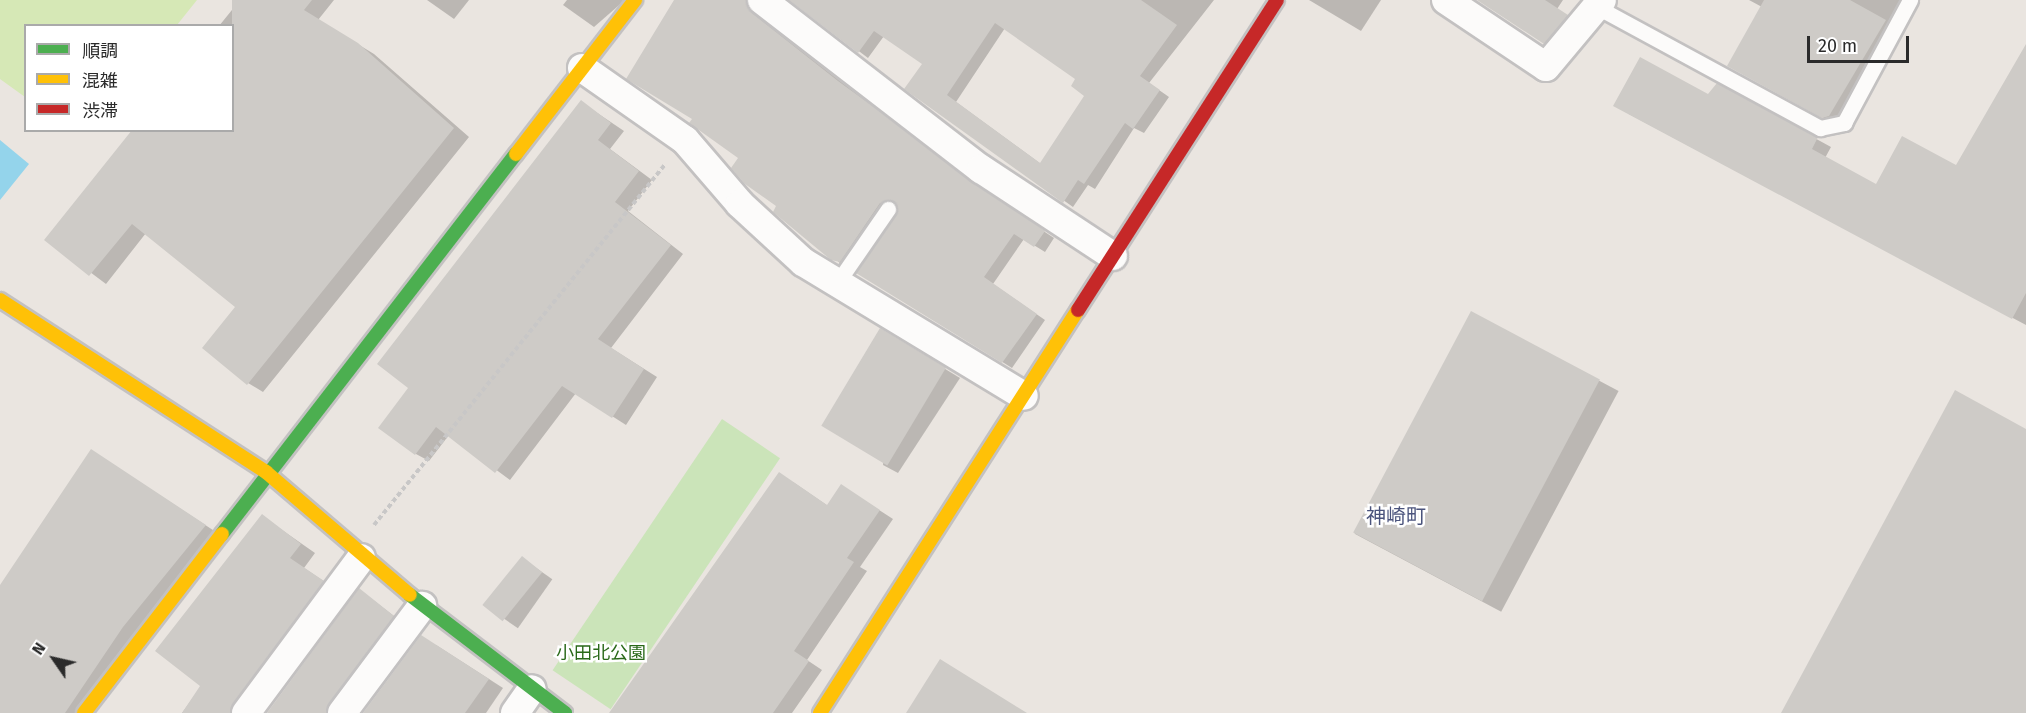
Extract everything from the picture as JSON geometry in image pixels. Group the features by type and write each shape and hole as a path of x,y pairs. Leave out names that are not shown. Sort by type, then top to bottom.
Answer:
{"street":[{"path":"84,713 266,472 635,0"},
{"path":"762,0 981,169 1113,256"},
{"path":"820,713 1277,0"},
{"path":"1446,0 1546,67 1599,3"},
{"path":"582,68 685,140 740,204 803,262 1024,396"},
{"path":"1,302 266,472 357,555 565,713"},
{"path":"246,713 357,555"},
{"path":"342,713 422,606"},
{"path":"515,713 532,689"}],"lane":[{"path":"1599,3 1820,128 1844,123 1910,0"},
{"path":"837,283 888,209"}],"path":[{"path":"357,555 685,140"}],"green space":[{"path":"0,0 197,0 178,24 24,24 24,96 0,79"},
{"name":"小田北公園","path":"722,419 780,458 611,709 553,670"}],"water":[{"path":"0,140 29,164 0,200"}],"building":[{"path":"232,0 312,0 304,10 358,43 454,128 247,385 202,348 235,307 132,224 89,276 44,240 130,132 234,132 234,24 232,24"},
{"path":"674,0 746,0 752,13 838,81 1045,231 1034,247 1014,234 984,277 1037,314 1002,363 856,273 896,215 894,201 880,203 840,262 831,260 773,212 776,206 745,184 731,168 738,158 689,123 692,119 626,79"},
{"path":"789,0 1141,0 1177,25 1140,76 1160,90 1133,129 1125,123 1084,184 1078,180 1063,203 904,89 922,64 874,31 858,53","holes":["995,23 1075,79 1071,86 1084,96 1040,163 947,95"]},
{"path":"1477,0 1545,0 1568,15 1544,44"},
{"path":"1764,0 1850,0 1886,20 1829,116 1822,118 1727,66"},
{"path":"2026,44 2026,293 2012,319 1613,106 1640,57 1708,94 1717,83 1818,137 1812,149 1876,184 1902,136 1956,165"},
{"path":"581,100 611,123 598,140 639,171 615,202 671,245 598,339 644,369 612,418 562,386 495,473 436,427 415,455 378,428 408,388 377,364"},
{"path":"1471,311 1600,380 1482,601 1353,533"},
{"path":"880,328 946,368 887,465 821,426"},
{"path":"1955,390 2026,429 2026,713 1781,713"},
{"path":"91,449 206,525 123,627 65,713 0,713 0,585"},
{"path":"779,472 827,505 841,484 880,510 847,558 854,562 794,651 809,661 773,713 609,713"},
{"path":"262,514 301,544 290,558 324,581 230,713 182,713 200,686 155,651"},
{"path":"522,556 542,572 503,621 482,605"},
{"path":"359,588 394,616 326,713 267,713"},
{"path":"421,635 489,679 465,713 363,713"},
{"path":"940,659 1027,713 906,713"}],"traffic: fast":[{"path":"222,534 516,154"},
{"path":"410,595 565,713"}],"traffic: slow":[{"path":"516,154 635,0"},
{"path":"0,300 266,472 410,595"},
{"path":"820,713 1078,310"},
{"path":"84,713 222,534"}],"traffic: jam":[{"path":"1078,310 1277,0"}],"district":[{"name":"神崎町","path":"1396,516"}]}
